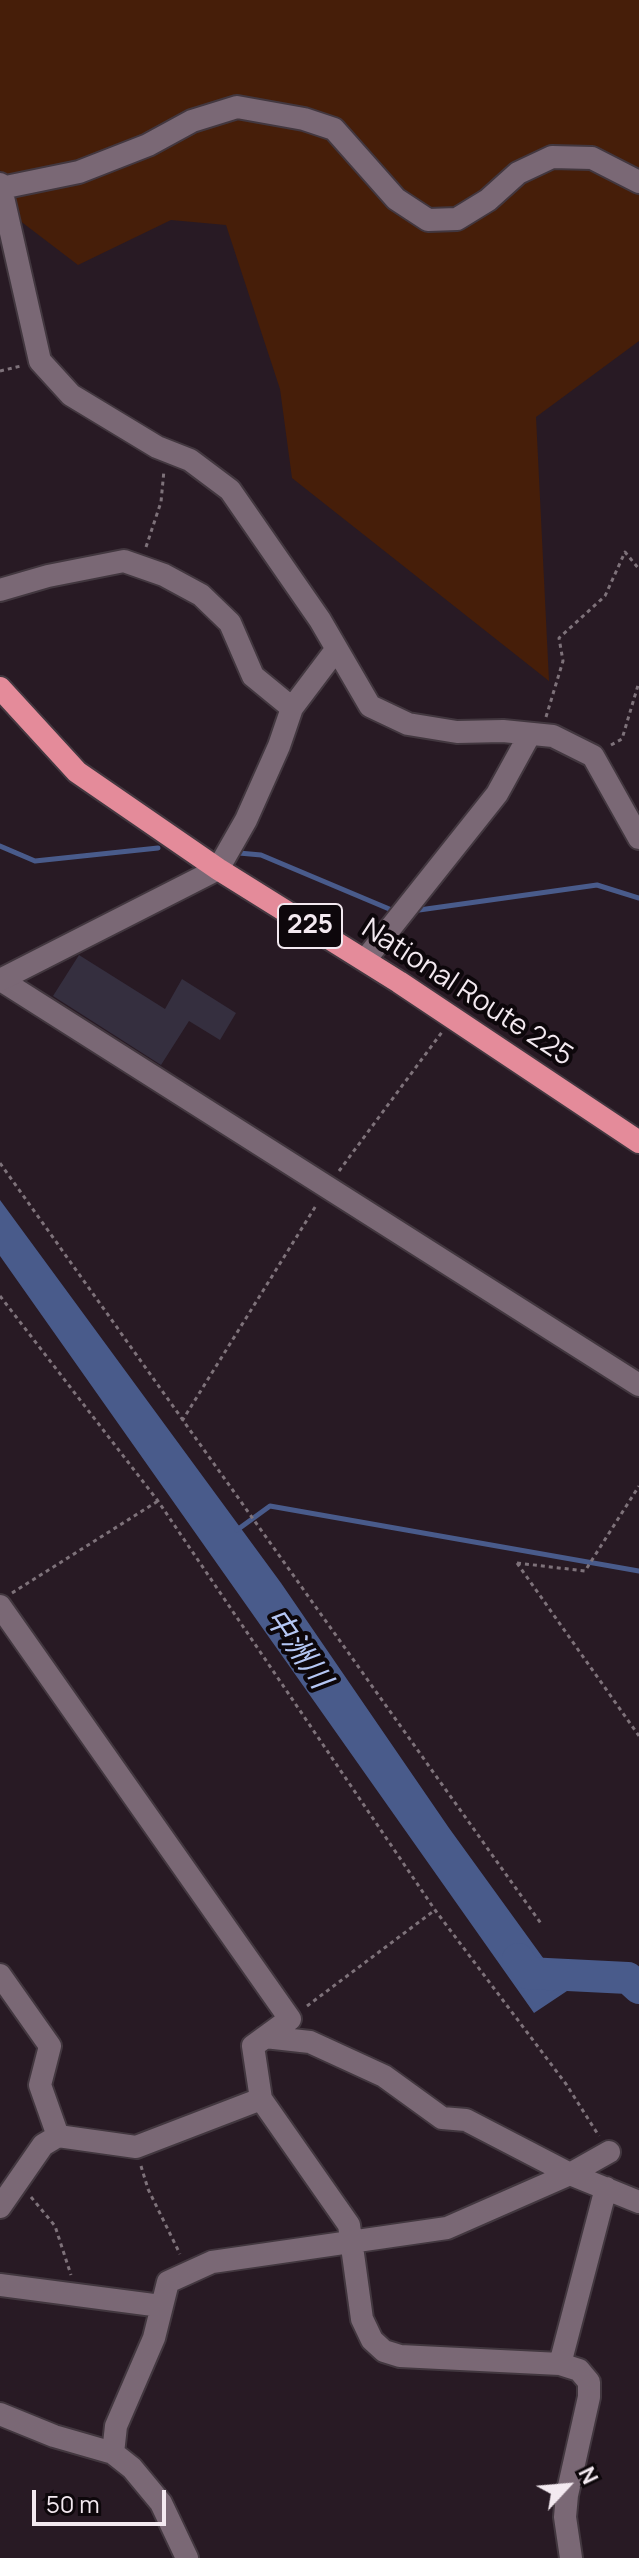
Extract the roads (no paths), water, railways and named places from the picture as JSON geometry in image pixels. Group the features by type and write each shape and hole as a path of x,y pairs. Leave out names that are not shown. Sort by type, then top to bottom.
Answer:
{"highway":[{"name":"National Route 225","path":"0,688 77,772 218,869 453,1017 639,1142"}],"street":[{"path":"639,182 592,158 552,157 518,173 488,200 457,219 428,220 396,199 334,129 304,119 237,107 192,121 148,145 79,172 0,186 40,361 71,395 165,450 190,460 230,490 320,620 335,651 370,706 408,724 457,732 553,736 593,756 639,838"},
{"path":"0,590 86,567 124,561 164,575 201,595 230,623 253,676 292,708"},
{"path":"0,980 218,869 252,808 292,708 335,651"},
{"path":"365,960 497,794 530,734"},
{"path":"0,980 639,1385"},
{"path":"0,1603 290,2019 253,2046 261,2099 349,2225 362,2319 372,2340 384,2351 400,2356 560,2364 579,2370 589,2382 589,2397 566,2506 571,2558"},
{"path":"0,1975 50,2046 40,2085 58,2136"},
{"path":"265,2037 310,2042 384,2076 442,2118 466,2120 570,2174 639,2202"},
{"path":"0,2207 43,2145 58,2136 136,2147 261,2099"},
{"path":"113,2453 116,2426 154,2338 168,2282 212,2262 447,2228 570,2174 609,2152"},
{"path":"560,2364 606,2188"},
{"path":"0,2285 161,2306"},
{"path":"0,2414 54,2436 113,2453 132,2468 161,2503 187,2558"}],"water":[{"path":"0,1200 281,1583 449,1828 567,1991 534,2013 0,1256"}],"waterway":[{"path":"0,846 35,861 158,848"},
{"path":"239,853 261,855 394,911"},
{"path":"412,911 597,885 639,898"},
{"path":"237,1530 270,1506 639,1571"},
{"name":"中洲川","path":"518,1959 527,1973 628,1978 639,1988"}]}
